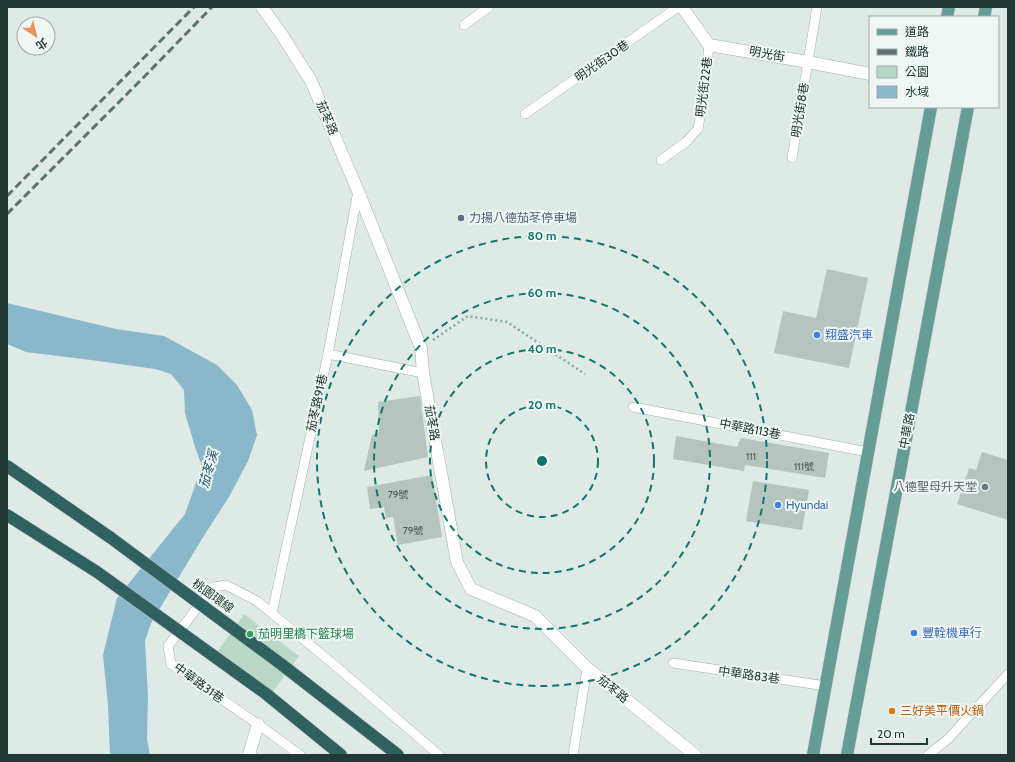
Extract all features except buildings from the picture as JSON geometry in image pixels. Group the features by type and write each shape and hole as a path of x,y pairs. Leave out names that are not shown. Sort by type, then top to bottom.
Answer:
{"highway":[{"name":"桃園環線","path":"7,466 149,566 281,664 398,755"},
{"path":"7,515 97,572 265,694 340,755"}],"main road":[{"path":"813,755 931,108"},
{"name":"中華路","path":"847,755 968,108"}],"street":[{"name":"茄苳路","path":"262,7 282,35 311,81 358,191 421,348 423,373 457,562 471,589 535,616 588,668 695,755"},
{"path":"682,7 709,44"},
{"name":"明光街","path":"709,44 869,74"},
{"path":"249,755 258,724"}],"lane":[{"path":"464,25 489,7"},
{"name":"明光街30巷","path":"525,114 678,7"},
{"name":"明光街8巷","path":"792,158 817,7"},
{"name":"明光街22巷","path":"661,160 686,142 698,129 704,95 709,44"},
{"name":"茄苳路91巷","path":"272,613 328,354 358,191"},
{"path":"328,354 423,373"},
{"name":"中華路113巷","path":"632,407 868,452"},
{"name":"中華路31巷","path":"300,755 171,664 168,646 213,587 226,585 257,601 439,755"},
{"name":"中華路83巷","path":"672,663 826,686"},
{"path":"573,755 588,668"},
{"path":"928,755 948,739 1008,674"}],"path":[{"path":"421,348 468,316 507,322 585,374"}],"green space":[{"name":"茄明里橋下籃球場","path":"244,614 299,656 272,693 216,654"}],"water":[{"name":"茄苳溪","path":"7,303 116,329 164,336 217,365 237,385 252,410 257,435 248,461 229,497 151,623 145,641 148,696 147,739 150,755 110,755 108,705 103,655 117,598 185,514 202,466 185,413 184,390 171,374 155,369 26,352 7,344"}],"railway":[{"path":"7,196 194,7"},
{"path":"7,214 212,7"}],"place":[{"name":"力揚八德茄苳停車場","path":"461,218"},
{"name":"翔盛汽車","path":"817,335"},
{"name":"八德聖母升天堂","path":"985,487"},
{"name":"Hyundai","path":"778,505"},
{"name":"豐輇機車行","path":"914,633"},
{"name":"茄明里橋下籃球場","path":"250,634"},
{"name":"三好美平價火鍋","path":"892,711"}]}
